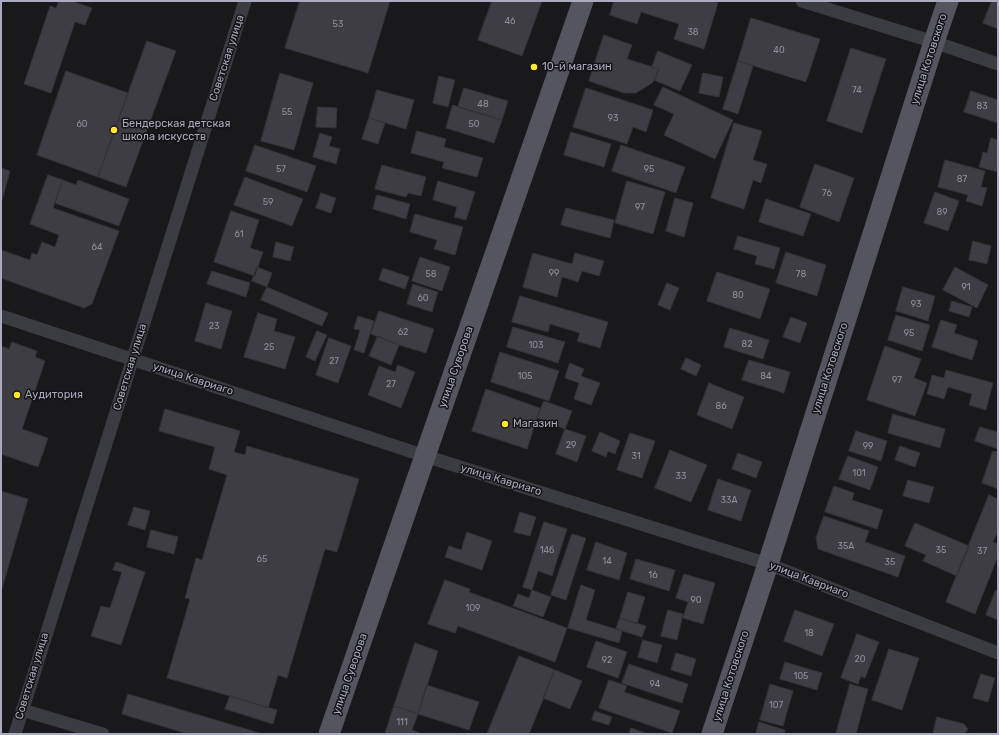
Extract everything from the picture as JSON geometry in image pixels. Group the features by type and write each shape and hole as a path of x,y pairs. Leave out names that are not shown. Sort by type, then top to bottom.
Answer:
{"main road":[{"name":"улица Суворова","path":"329,734 424,456 583,1"},
{"name":"улица Котовского","path":"712,734 768,564 948,1"}],"street":[{"name":"Советская улица","path":"14,734 245,1"},
{"path":"802,1 934,42 998,64"},
{"name":"улица Кавриаго","path":"1,316 424,456 768,564 998,653"},
{"path":"22,710 103,734"}],"building":[{"path":"59,1 72,1 92,8 85,25 75,22 51,93 24,84 50,6 56,8"},
{"path":"300,1 390,1 368,73 285,48"},
{"path":"492,1 542,1 522,56 478,40"},
{"path":"614,1 713,1 718,3 704,49 674,39 679,24 641,12 637,24 610,15"},
{"path":"992,1 998,1 998,29 983,23"},
{"path":"751,18 820,39 806,82 738,61"},
{"path":"604,35 632,45 627,59 659,69 652,83 636,93 624,93 589,81"},
{"path":"147,41 176,51 126,187 98,177"},
{"path":"851,48 886,59 862,133 827,121"},
{"path":"658,51 692,65 680,91 654,80 659,69 652,67"},
{"path":"738,61 753,66 738,114 723,109"},
{"path":"66,71 128,93 98,177 37,155"},
{"path":"280,73 313,83 294,150 261,141"},
{"path":"703,73 723,77 719,97 699,93"},
{"path":"439,76 455,80 448,107 433,103"},
{"path":"663,87 733,120 715,159 664,135 674,114 654,105"},
{"path":"464,88 508,101 502,120 458,107"},
{"path":"586,88 653,110 646,132 633,127 627,144 573,127"},
{"path":"377,90 414,100 406,129 369,118"},
{"path":"971,91 998,100 998,123 964,112"},
{"path":"453,105 502,120 494,143 446,128"},
{"path":"318,107 337,108 336,128 316,127"},
{"path":"369,118 385,123 378,144 362,139"},
{"path":"734,123 762,131 753,160 767,164 761,183 753,180 744,209 711,198"},
{"path":"417,131 446,139 444,147 483,158 477,177 442,168 444,162 411,153"},
{"path":"571,132 611,144 604,167 564,155"},
{"path":"320,133 332,137 329,146 340,149 336,164 313,157"},
{"path":"991,138 998,140 998,172 979,167 983,152 987,153"},
{"path":"255,145 316,166 307,192 246,171"},
{"path":"621,145 685,167 676,193 612,171"},
{"path":"945,160 985,171 981,187 987,188 982,206 966,201 968,195 938,187"},
{"path":"815,164 854,178 839,222 800,207"},
{"path":"382,165 426,177 421,196 408,193 406,197 375,189"},
{"path":"1,168 10,171 1,204"},
{"path":"48,175 63,180 53,208 119,231 92,304 84,308 1,278 1,250 30,260 32,253 37,255 42,242 55,247 59,235 30,224"},
{"path":"245,177 303,199 292,226 234,205"},
{"path":"63,180 76,185 78,180 129,199 119,226 55,203"},
{"path":"438,181 475,192 466,220 454,217 457,207 433,200"},
{"path":"627,181 665,192 653,234 615,223"},
{"path":"935,192 959,201 948,231 924,223"},
{"path":"321,193 336,198 331,213 316,208"},
{"path":"377,195 410,204 406,219 373,209"},
{"path":"675,198 693,203 684,237 666,231"},
{"path":"766,199 811,214 803,236 759,222"},
{"path":"566,208 614,220 610,238 561,225"},
{"path":"231,211 259,220 250,248 263,252 255,276 214,262"},
{"path":"415,214 463,227 455,255 434,249 437,240 410,232"},
{"path":"738,236 780,248 774,269 755,264 757,256 734,249"},
{"path":"973,241 991,246 987,264 969,260"},
{"path":"276,242 294,247 290,261 273,257"},
{"path":"786,252 826,265 817,296 776,283"},
{"path":"533,253 572,264 575,253 604,261 599,276 582,271 578,282 562,277 557,297 523,287"},
{"path":"420,257 450,267 442,291 412,281"},
{"path":"257,267 272,273 267,287 252,281"},
{"path":"955,267 988,285 977,308 943,290"},
{"path":"383,268 409,277 405,289 379,280"},
{"path":"212,271 250,283 246,297 207,284"},
{"path":"717,272 770,289 760,319 707,301"},
{"path":"667,283 679,288 670,310 658,305"},
{"path":"413,284 438,292 432,312 407,304"},
{"path":"267,287 328,313 322,326 261,300"},
{"path":"903,287 935,296 928,321 896,311"},
{"path":"520,296 608,322 600,348 577,341 580,333 550,324 548,332 512,322"},
{"path":"952,301 972,307 969,317 949,311"},
{"path":"206,303 232,311 221,349 195,341"},
{"path":"379,311 434,329 426,353 399,345 371,334"},
{"path":"258,313 277,319 274,331 295,337 285,369 244,357"},
{"path":"896,315 930,325 922,351 888,340"},
{"path":"358,316 374,321 364,353 354,350 360,330 354,329"},
{"path":"791,317 807,323 800,343 783,337"},
{"path":"941,320 957,325 954,333 978,341 972,360 932,347"},
{"path":"513,327 565,342 558,363 507,347"},
{"path":"730,328 769,340 763,359 724,347"},
{"path":"317,331 327,335 315,361 306,357"},
{"path":"378,336 399,345 391,365 369,356"},
{"path":"329,338 351,346 338,383 316,375"},
{"name":"Аудитория","path":"12,342 37,351 35,357 45,361 22,429 48,438 38,467 1,454 1,346 9,349"},
{"path":"885,346 921,359 914,378 927,383 915,416 867,400"},
{"path":"500,352 559,371 549,401 491,382"},
{"path":"686,358 701,365 696,376 681,369"},
{"path":"749,360 790,372 784,393 742,380"},
{"path":"570,363 584,369 581,376 600,383 591,405 574,399 579,383 565,378"},
{"path":"398,365 415,372 401,408 368,395 379,366 395,372"},
{"path":"946,370 993,383 986,410 969,405 972,394 948,387 944,399 927,394 932,375 944,378"},
{"path":"709,383 744,397 732,429 697,415"},
{"name":"Магазин","path":"486,389 540,408 527,449 472,431"},
{"path":"544,401 572,411 565,429 537,418"},
{"path":"165,409 240,431 234,452 245,455 247,446 359,479 337,552 325,549 287,678 278,675 268,708 167,678 190,599 185,598 196,558 202,560 227,475 209,469 215,447 159,431"},
{"path":"893,414 945,429 940,448 888,433"},
{"path":"980,427 998,432 998,449 975,441"},
{"path":"565,429 586,436 577,462 556,454"},
{"path":"856,431 887,441 881,461 849,451"},
{"path":"600,432 620,441 615,454 608,451 606,457 592,451"},
{"path":"630,433 655,441 642,478 617,470"},
{"path":"900,446 920,453 915,467 895,460"},
{"path":"670,450 707,465 691,502 655,488"},
{"path":"993,451 998,452 998,489 982,483"},
{"path":"738,453 762,462 756,478 732,469"},
{"path":"848,456 878,467 870,490 839,479"},
{"path":"718,479 751,490 741,521 708,510"},
{"path":"908,480 934,487 929,503 903,496"},
{"path":"834,486 854,493 852,500 883,510 877,529 825,512"},
{"path":"1,491 28,499 1,592"},
{"path":"989,495 998,499 998,531 993,542 998,544 998,556 975,614 946,602"},
{"path":"134,507 150,511 145,530 128,525"},
{"path":"520,512 536,517 530,536 514,532"},
{"path":"824,516 869,531 865,542 905,556 898,577 818,549 816,538"},
{"path":"544,522 567,529 552,576 538,571 532,590 523,587"},
{"path":"915,523 969,546 957,576 923,561 926,555 905,546"},
{"path":"151,530 178,537 174,554 147,547"},
{"path":"467,532 492,541 482,570 445,557 449,546 461,550"},
{"path":"572,534 586,538 566,600 551,595"},
{"path":"596,542 627,553 619,580 587,570"},
{"path":"636,559 675,570 669,591 630,579"},
{"path":"116,562 145,572 121,645 91,636 101,606 110,608 122,572 113,570"},
{"path":"684,574 715,583 703,624 683,618 688,602 676,598"},
{"path":"445,580 470,589 469,592 567,628 555,662 458,626 455,633 428,624"},
{"path":"581,585 595,590 586,620 622,631 619,643 568,628"},
{"path":"532,590 551,597 543,617 513,606 518,594 529,598"},
{"path":"996,590 998,591 998,620 986,615"},
{"path":"628,592 645,597 637,624 620,618"},
{"path":"668,610 683,614 677,640 661,636"},
{"path":"795,610 834,624 822,656 784,641"},
{"path":"620,618 646,626 642,637 616,629"},
{"path":"857,634 879,642 865,678 861,676 858,684 841,678"},
{"path":"643,640 662,645 657,663 638,657"},
{"path":"596,641 627,652 618,678 587,667"},
{"path":"415,643 438,651 418,714 394,706"},
{"path":"889,649 919,658 902,710 872,700"},
{"path":"676,653 696,659 691,676 671,670"},
{"path":"519,656 555,670 529,734 487,734"},
{"path":"785,662 822,673 817,690 780,679"},
{"path":"629,664 688,684 682,703 622,683"},
{"path":"555,670 582,681 570,709 543,698"},
{"path":"981,674 995,678 988,702 973,698"},
{"path":"609,680 627,686 624,692 680,711 672,733 599,708"},
{"path":"770,684 793,691 783,726 760,720"},
{"path":"850,684 868,689 856,734 836,734"},
{"path":"427,685 479,702 469,730 418,714"},
{"path":"128,694 263,734 188,734 122,714"},
{"path":"230,696 277,710 273,724 225,709"},
{"path":"394,706 418,714 412,730 422,734 385,734"},
{"path":"595,711 612,717 609,725 592,720"},
{"path":"937,717 964,724 968,729 964,734 933,734"},
{"path":"759,722 785,730 784,734 756,734"},
{"path":"631,728 648,734 629,734"}],"place":[{"name":"10-й магазин","path":"534,67"},
{"name":"Бендерская детская школа искусств","path":"114,130"},
{"name":"Аудитория","path":"17,395"},
{"name":"Магазин","path":"505,424"}]}
